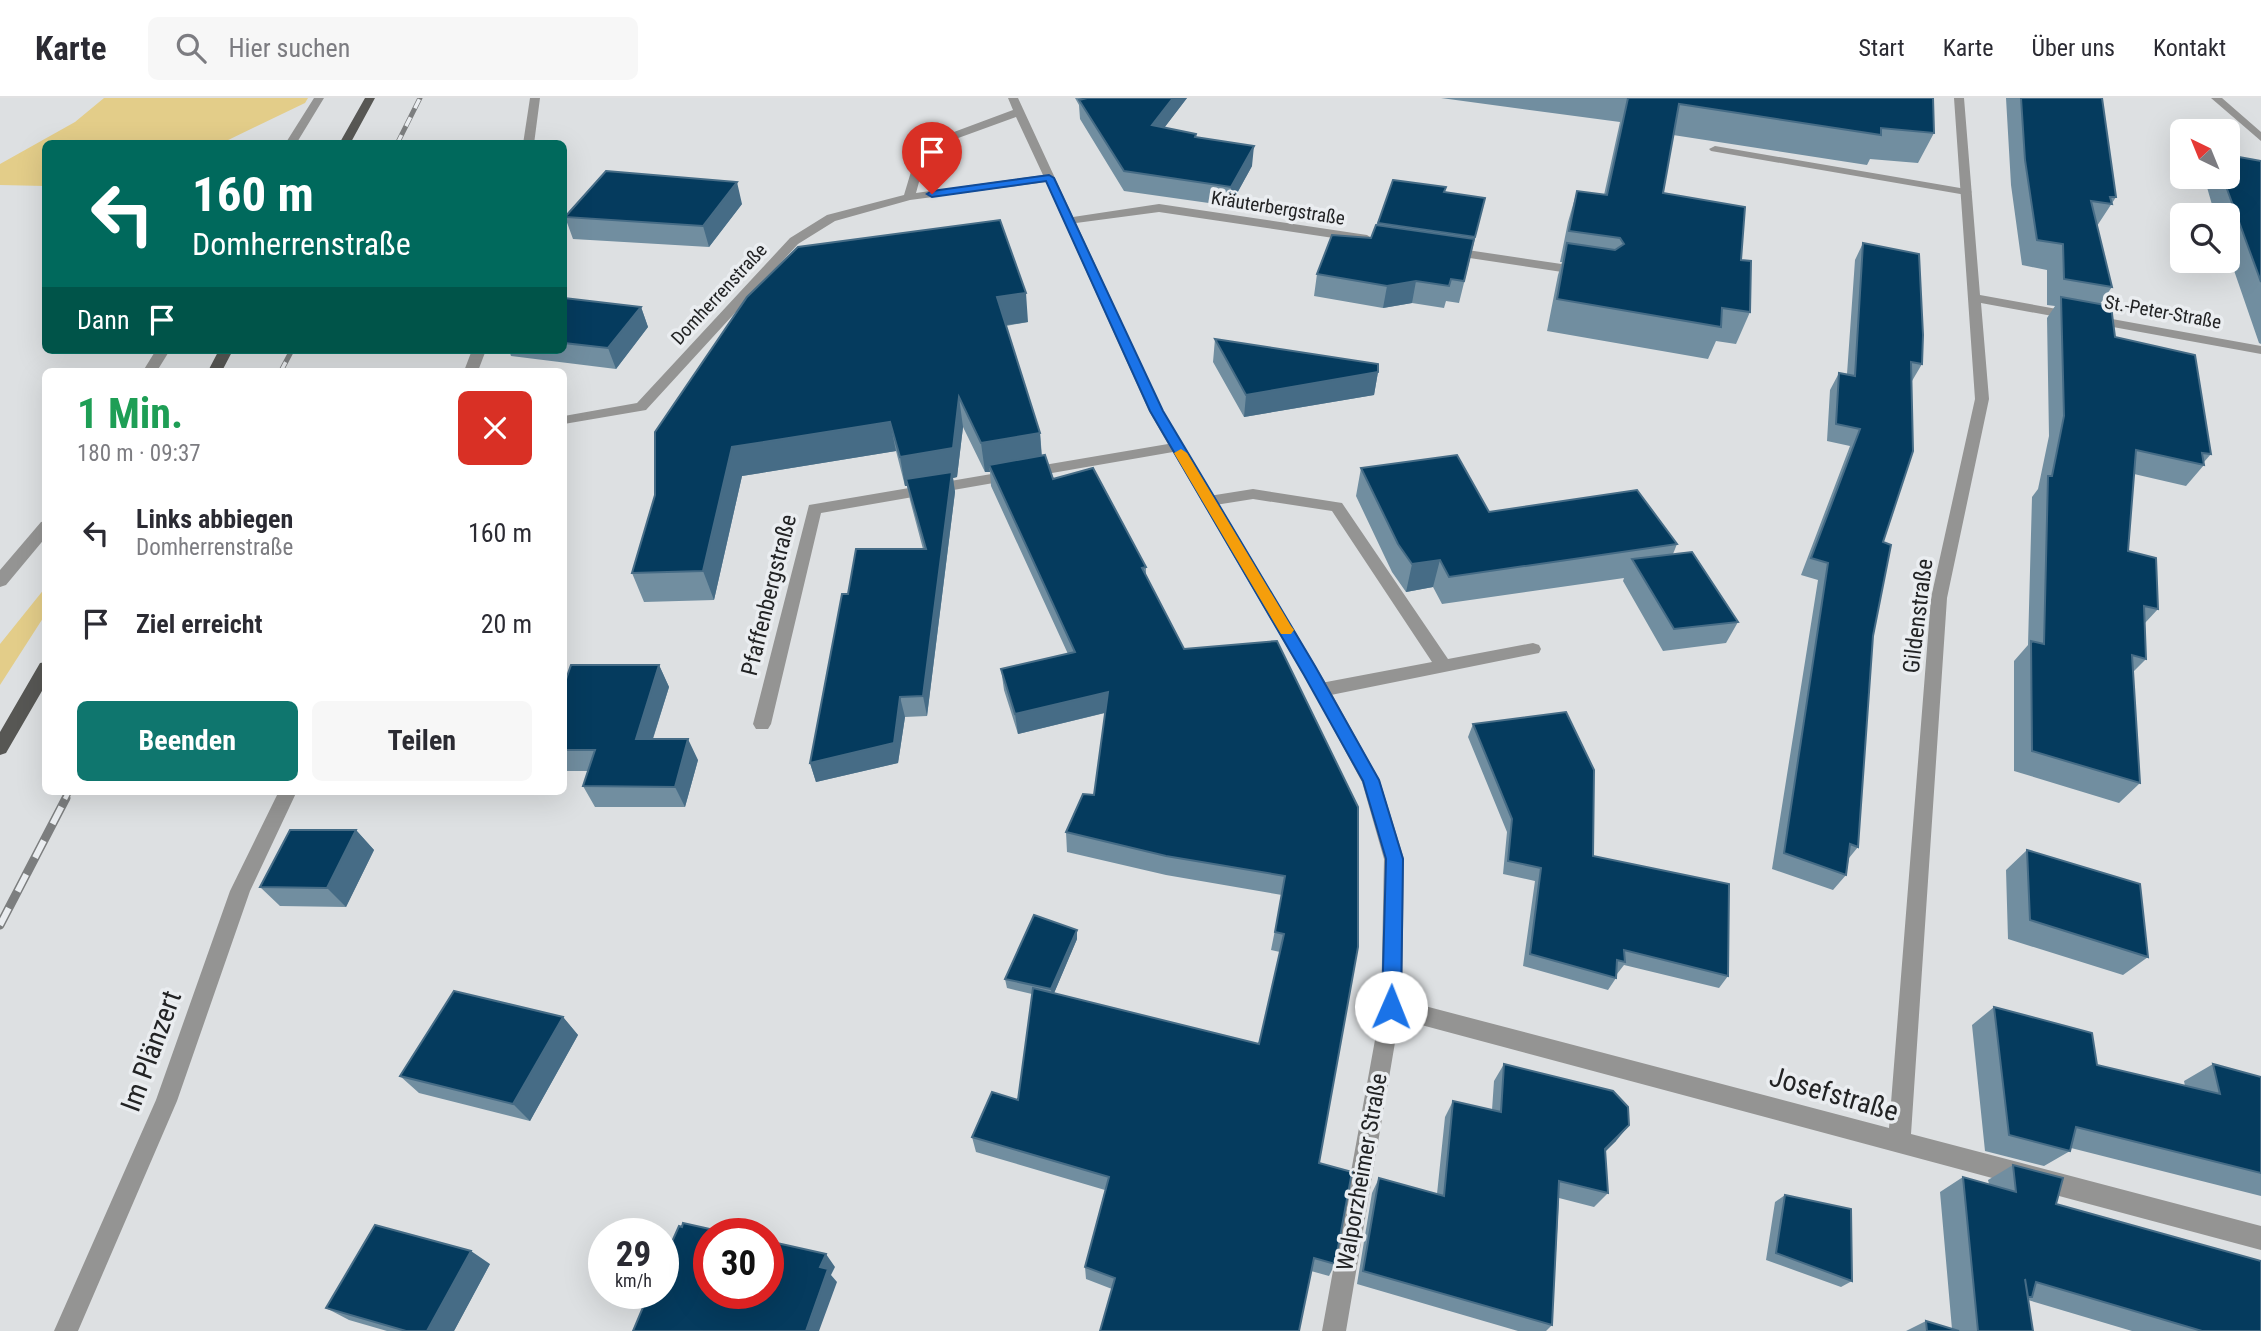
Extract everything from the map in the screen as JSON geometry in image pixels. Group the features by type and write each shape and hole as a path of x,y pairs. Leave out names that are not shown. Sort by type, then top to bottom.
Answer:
{"main road":[{"path":"346,140 370,98"},
{"path":"0,748 42,675"}],"street":[{"path":"293,140 319,98"},
{"path":"529,140 535,98"},
{"name":"Walporzheimer Straße","path":"1013,98 1156,411 1321,690 1371,780 1394,859 1391,1007 1334,1331"},
{"name":"Gildenstraße","path":"1899,1142 1939,598 1982,399 1959,98"},
{"path":"2216,98 2261,138"},
{"path":"909,197 923,147 1019,112"},
{"path":"1715,149 1966,192"},
{"name":"Domherrenstraße","path":"567,419 641,407 794,241 831,218 909,197 1049,178"},
{"name":"Kräuterbergstraße","path":"1069,221 1159,208 1375,240"},
{"path":"1429,248 1591,273"},
{"name":"St.-Peter-Straße","path":"1976,298 2261,350"},
{"name":"Pfaffenbergstraße","path":"762,724 814,509 1177,447"},
{"path":"1209,501 1253,494 1337,507 1444,667"},
{"path":"0,581 42,531"},
{"path":"1321,690 1533,649"},
{"name":"Im Plänzert","path":"66,1331 166,1101 240,891 286,795"},
{"name":"Josefstraße","path":"1391,1007 2261,1238"}],"shaded area":[{"path":"104,98 308,98 305,103 228,140 43,140 75,122"},
{"path":"42,140 42,186 0,185 0,164"},
{"path":"42,592 42,620 0,685 0,644"}],"building":[{"path":"1173,98 1152,125 1196,134 1195,137 1254,146 1231,187 1124,171 1079,100"},
{"path":"1628,98 1933,98 1934,133 1881,128 1881,135 1679,104 1663,193 1745,207 1741,260 1751,261 1750,312 1722,308 1721,327 1557,299 1567,243 1615,250 1624,244 1620,238 1569,231 1577,191 1607,195"},
{"path":"2021,98 2102,98 2116,197 2110,197 2112,204 2091,201 2112,287 2064,279 2063,244 2037,240 2025,160"},
{"path":"2240,157 2261,161 2261,282 2240,225 2240,203 2232,203 2227,189 2240,189"},
{"path":"606,171 737,182 703,226 567,217"},
{"path":"1393,180 1446,187 1444,192 1485,198 1475,237 1378,223"},
{"path":"1000,220 1026,293 997,297 1040,433 981,443 959,397 953,448 900,457 890,422 732,447 703,571 632,573 655,495 655,432 747,297 798,247"},
{"path":"1376,225 1474,239 1464,281 1451,279 1449,286 1416,281 1387,286 1317,274 1332,235 1371,238"},
{"path":"1863,243 1919,254 1923,335 1922,364 1911,362 1913,451 1883,542 1891,545 1873,636 1858,847 1850,844 1846,875 1784,853 1828,563 1811,558 1860,429 1836,424 1839,373 1855,376"},
{"path":"2061,297 2111,306 2115,337 2195,355 2211,454 2202,453 2204,465 2136,450 2128,551 2156,558 2158,609 2144,606 2146,659 2132,655 2140,783 2032,751 2031,641 2044,644 2048,476 2052,476 2064,416"},
{"path":"567,298 641,307 608,348 567,343"},
{"path":"1215,339 1378,364 1378,372 1246,395"},
{"path":"1045,455 1053,479 1093,468 1146,567 1142,568 1184,649 1277,641 1358,807 1358,947 1319,1163 1352,1172 1335,1264 1314,1258 1299,1331 1100,1331 1115,1278 1085,1267 1109,1177 972,1137 992,1092 1018,1100 1033,988 1259,1044 1284,934 1275,932 1285,876 1166,856 1066,832 1083,794 1094,795 1108,692 1015,714 1001,669 1075,652 989,465"},
{"path":"1457,455 1489,512 1637,490 1677,544 1449,577 1440,560 1412,564 1398,544 1361,468"},
{"path":"952,472 923,696 900,697 894,743 810,763 842,594 848,594 856,549 926,549 906,479"},
{"path":"1692,552 1738,622 1674,629 1632,559"},
{"path":"571,665 659,665 636,739 688,739 675,787 583,786 595,750 567,750 567,676"},
{"path":"1566,712 1594,770 1593,856 1729,884 1728,976 1624,950 1625,962 1617,960 1616,978 1530,954 1541,868 1508,861 1512,819 1473,724"},
{"path":"290,830 356,830 327,888 260,887"},
{"path":"2027,850 2140,884 2148,957 2030,920"},
{"path":"1034,915 1077,930 1051,989 1005,979"},
{"path":"454,991 563,1017 513,1104 400,1076"},
{"path":"1994,1007 2092,1033 2097,1065 2220,1094 2213,1064 2261,1077 2261,1173 2076,1127 2070,1151 2009,1135"},
{"path":"1504,1064 1613,1091 1628,1107 1629,1125 1605,1149 1608,1193 1559,1181 1552,1325 1363,1271 1379,1178 1444,1196 1453,1101 1501,1112"},
{"path":"2013,1165 2063,1178 2056,1204 2261,1261 2261,1331 2202,1331 2036,1282 2032,1297 2028,1297 2025,1279 2033,1331 1978,1331 1963,1177 2016,1192"},
{"path":"1785,1195 1851,1209 1852,1281 1776,1253"},
{"path":"683,1223 693,1225 693,1309 784,1309 784,1245 826,1254 820,1267 828,1269 806,1331 633,1331 642,1309 679,1309 679,1226 682,1227"},
{"path":"375,1225 471,1251 427,1331 406,1331 326,1308"},
{"path":"1926,1321 1959,1331 1927,1331"}],"railway":[{"path":"399,140 420,98"},
{"path":"283,368 290,354"},
{"path":"65,799 67,795"},
{"path":"0,925 66,798"}],"slow traffic":[{"path":"1181,453 1286,630"}],"route":[{"path":"932,194 1049,178 1156,411 1310,670 1371,780 1394,859 1391,1007"}]}
